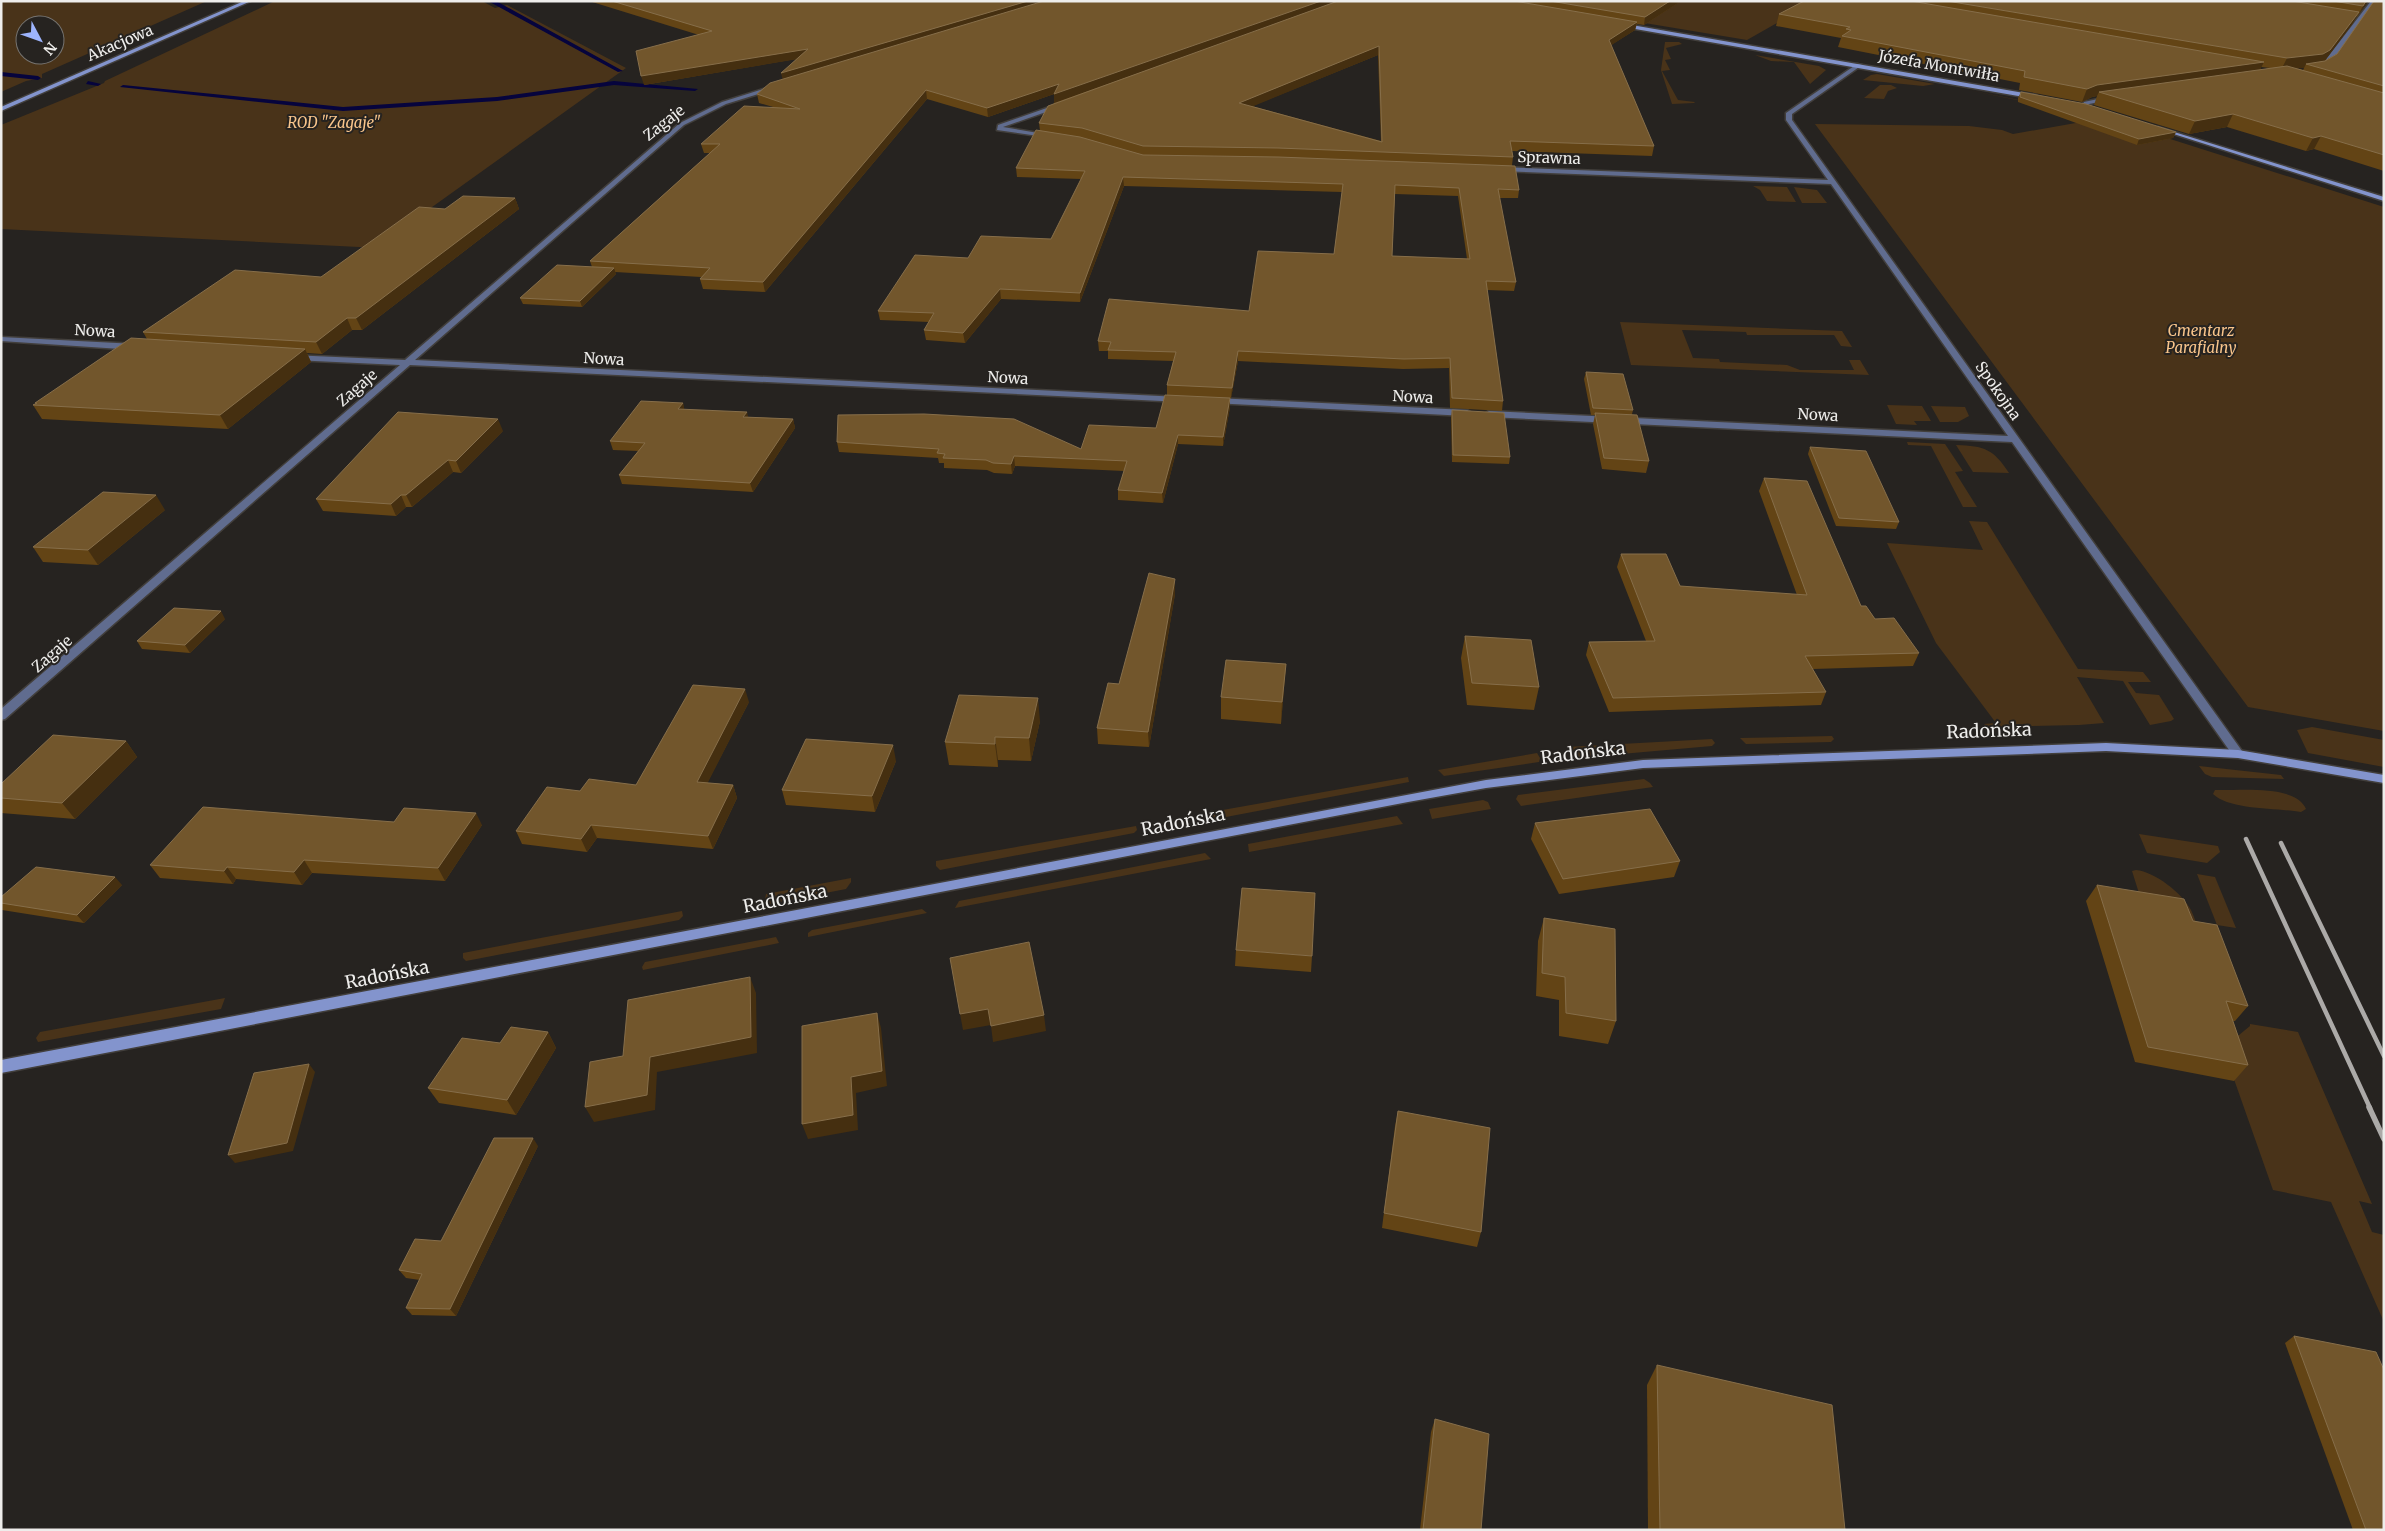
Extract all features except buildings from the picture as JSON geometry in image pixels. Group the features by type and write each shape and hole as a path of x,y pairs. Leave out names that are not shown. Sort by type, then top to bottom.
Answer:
{"street":[{"name":"Akacjowa","path":"1,109 249,1"},
{"path":"2318,69 2327,64 2374,1"},
{"path":"2350,19 2359,21"},
{"name":"Józefa Montwiłła","path":"1611,23 2045,98"},
{"name":"Spokojna","path":"1859,65 1788,116 2238,754"},
{"name":"Zagaje","path":"1,716 682,124 713,107 781,85"},
{"path":"2085,106 2086,103 2092,101 2118,97"},
{"path":"1055,137 1000,130 1000,126 1065,103"},
{"path":"2077,105 2093,108"},
{"path":"2149,124 2384,199"},
{"name":"Sprawna","path":"1487,169 1834,182"},
{"name":"Nowa","path":"1,339 150,348"},
{"name":"Nowa","path":"280,356 405,364 1190,400"},
{"name":"Nowa","path":"1200,401 2014,438"},
{"name":"Radońska","path":"1,1067 1486,784 1643,764 2106,747 2238,754 2384,779"}],"green space":[{"path":"1,1 207,1 65,64 65,15 15,15 15,65 62,65 42,74 42,78 26,81 1,92"},
{"name":"ROD \"Zagaje\"","path":"275,1 482,1 495,8 507,5 626,68 393,235 379,248 1,229 1,125 104,83"},
{"path":"1512,1 1816,1 1747,40"},
{"path":"1665,42 1679,42 1682,44 1666,48 1671,59 1665,60 1670,70 1662,71 1678,100 1694,103 1672,104 1661,70"},
{"path":"1755,55 1819,66 1826,70 1810,84 1794,62 1771,61"},
{"path":"1877,74 1935,84 1923,86 1863,80"},
{"path":"1880,85 1891,85 1897,88 1888,91 1884,99 1864,98"},
{"name":"Cmentarz Parafialny","path":"1968,90 2095,115 2384,207 2384,731 2248,707 1815,124 1969,126 2002,130 2013,134 2104,118"},
{"path":"1753,186 1787,187 1796,202 1767,201 1760,190"},
{"path":"1794,187 1817,190 1827,203 1802,203"},
{"path":"1620,322 1842,331 1852,347 1841,346 1834,335 1747,335 1746,332 1682,330 1693,358 1719,359 1720,362 1787,365 1800,370 1854,370 1849,360 1860,360 1869,375 1631,365"},
{"path":"1887,405 1922,406 1931,421 1914,421 1917,425 1896,424"},
{"path":"1931,406 1965,407 1969,416 1958,422 1940,422"},
{"path":"1907,442 1945,444 1963,471 1955,472 1977,507 1963,507 1931,446 1908,445"},
{"path":"1956,445 1974,446 1987,450 1998,459 2009,473 1973,472"},
{"path":"1969,521 1987,522 2078,669 2143,672 2151,682 2128,682 2136,693 2159,695 2174,719 2150,725 2123,681 2077,677 2104,723 1987,727 1984,724 1996,723 1936,643 1887,543 1983,550"},
{"path":"2312,727 2384,740 2384,767 2308,753 2297,730"},
{"path":"1832,736 1834,739 1831,742 1746,744 1740,738"},
{"path":"1712,739 1715,743 1712,746 1576,758 1571,755 1567,747"},
{"path":"1537,753 1540,758 1539,762 1444,776 1438,770"},
{"path":"2199,766 2281,775 2284,779 2212,777 2205,774"},
{"path":"1408,777 1409,782 1205,821 1200,814"},
{"path":"1644,779 1653,787 1521,806 1516,799 1518,795"},
{"path":"2215,790 2266,790 2279,792 2300,801 2306,809 2301,812 2242,806 2220,799 2213,794"},
{"path":"1483,800 1488,802 1491,809 1432,819 1429,809"},
{"path":"1397,816 1403,824 1249,852 1248,844"},
{"path":"1136,826 1137,830 1134,833 940,870 936,866 936,861"},
{"path":"2139,834 2218,846 2220,852 2207,863 2147,853"},
{"path":"1205,853 1211,859 955,908 959,901"},
{"path":"2136,870 2159,879 2175,890 2191,910 2201,936 2143,906 2132,871"},
{"path":"2197,874 2215,877 2236,928 2217,925"},
{"path":"851,878 851,882 846,889 769,904 765,899 766,894"},
{"path":"922,909 927,913 808,937 808,933 812,930"},
{"path":"682,911 683,916 679,920 466,961 463,958 463,953"},
{"path":"776,937 779,943 643,970 642,967 645,962"},
{"path":"225,998 221,1009 38,1042 36,1038 40,1032"},
{"path":"2250,1024 2298,1032 2372,1204 2359,1201 2372,1232 2384,1235 2384,1322 2331,1202 2273,1190 2217,1031 2239,1035"}],"waterway":[{"path":"491,1 620,71"},
{"path":"1,74 38,78"},
{"path":"88,83 98,84"},
{"path":"123,87 343,109 497,99 614,83 695,89"}],"railway":[{"path":"2246,839 2370,1108"},
{"path":"2281,843 2384,1056"},
{"path":"2369,1107 2384,1139"}]}
